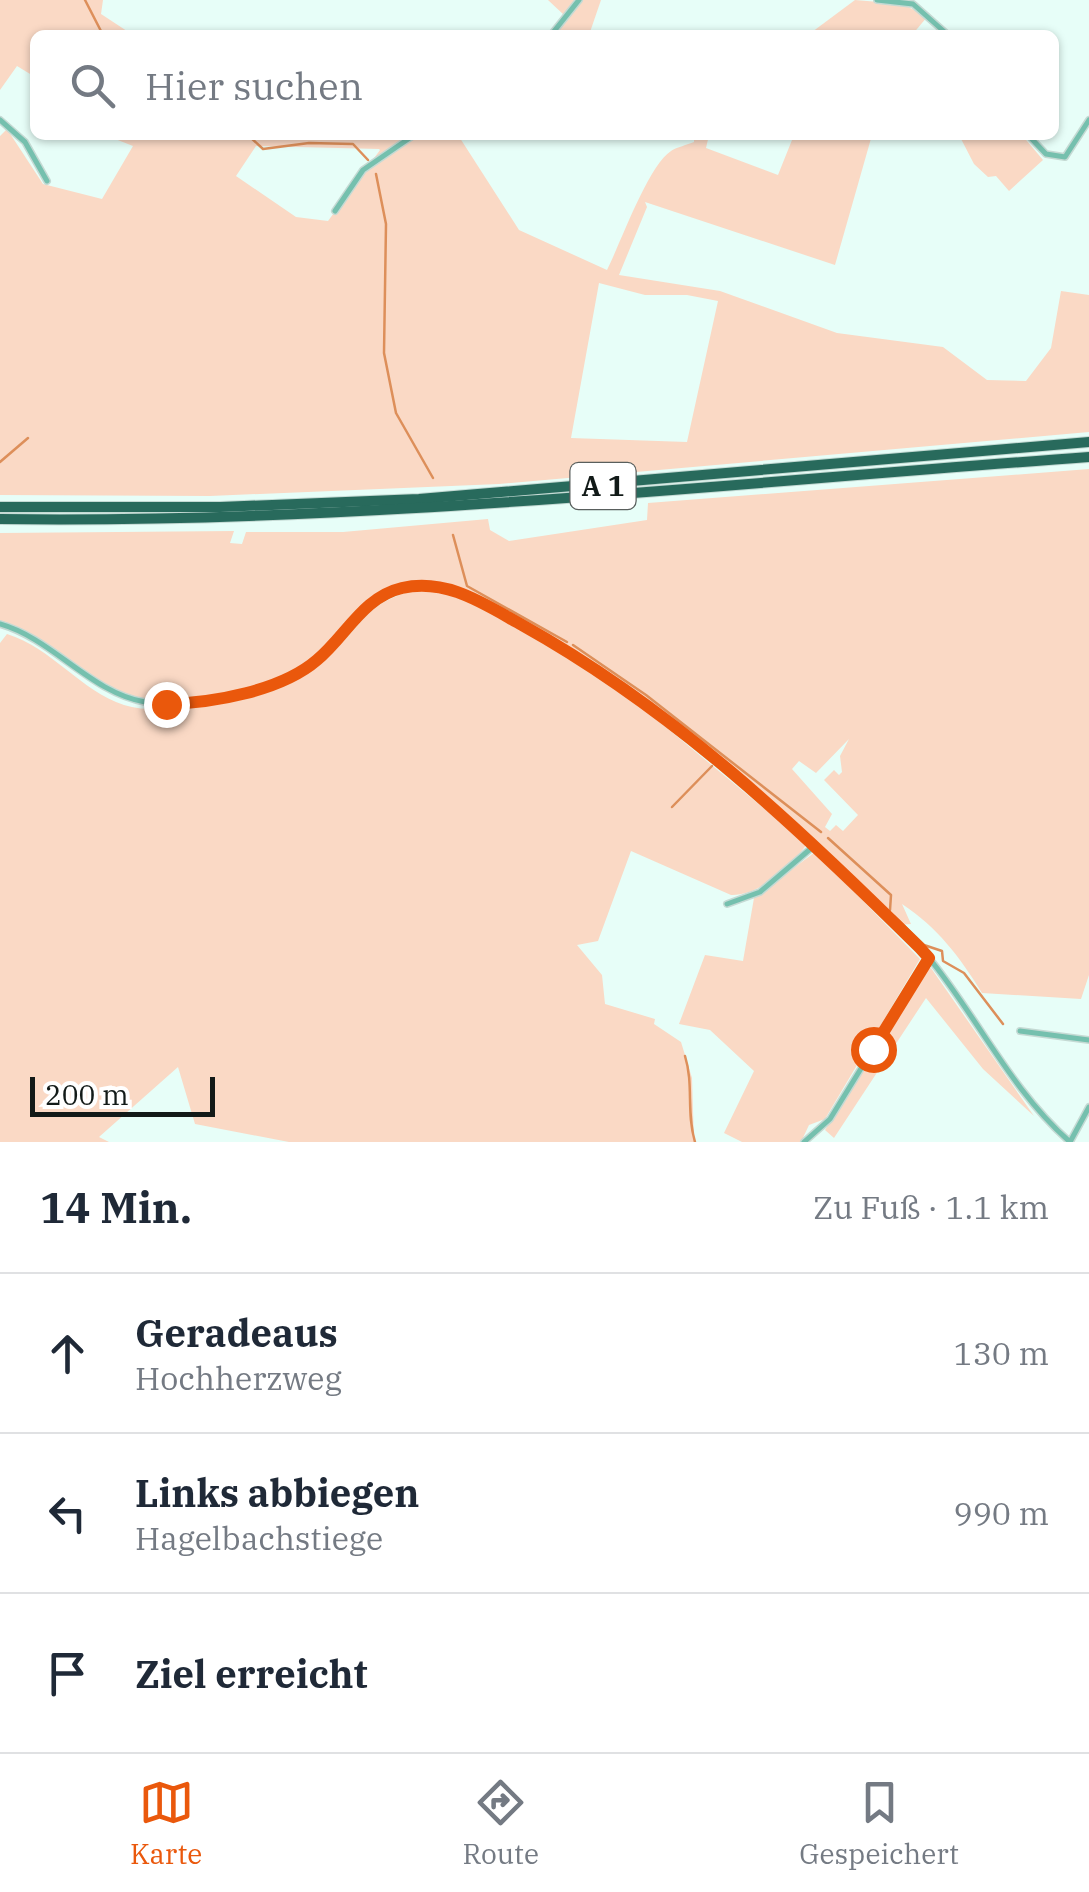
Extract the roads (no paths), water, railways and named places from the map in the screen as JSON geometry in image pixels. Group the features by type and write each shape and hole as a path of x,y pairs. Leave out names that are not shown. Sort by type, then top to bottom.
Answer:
{"highway":[{"name":"A 1","path":"0,508 247,512 1089,442"},
{"name":"A 1","path":"0,520 509,505 1089,458"}],"street":[{"path":"555,30 580,0"},
{"path":"876,0 913,4 942,30"},
{"path":"0,120 25,142 47,181"},
{"path":"1033,140 1046,154 1065,158 1089,120"},
{"path":"335,211 363,170 407,140"},
{"path":"0,624 23,632 122,695 143,702 179,704 254,688 299,673 385,594 417,586 455,590 613,678 815,844 929,958 1032,1104 1070,1142 1089,1106"},
{"path":"728,904 760,892 815,844"},
{"path":"804,1142 830,1118 929,958"},
{"path":"1020,1030 1089,1040"}],"waterway":[{"path":"85,0 100,30"},
{"path":"253,140 263,149 309,143 353,144 368,160"},
{"path":"376,174 386,224 384,353 396,413 433,478"},
{"path":"0,462 28,438"},
{"path":"453,535 467,586 567,642"},
{"path":"573,645 646,695 821,832"},
{"path":"672,807 712,766"},
{"path":"828,838 891,895 890,910"},
{"path":"894,916 924,945 942,951 943,961 964,973 1003,1024"},
{"path":"685,1056 695,1142"}]}
